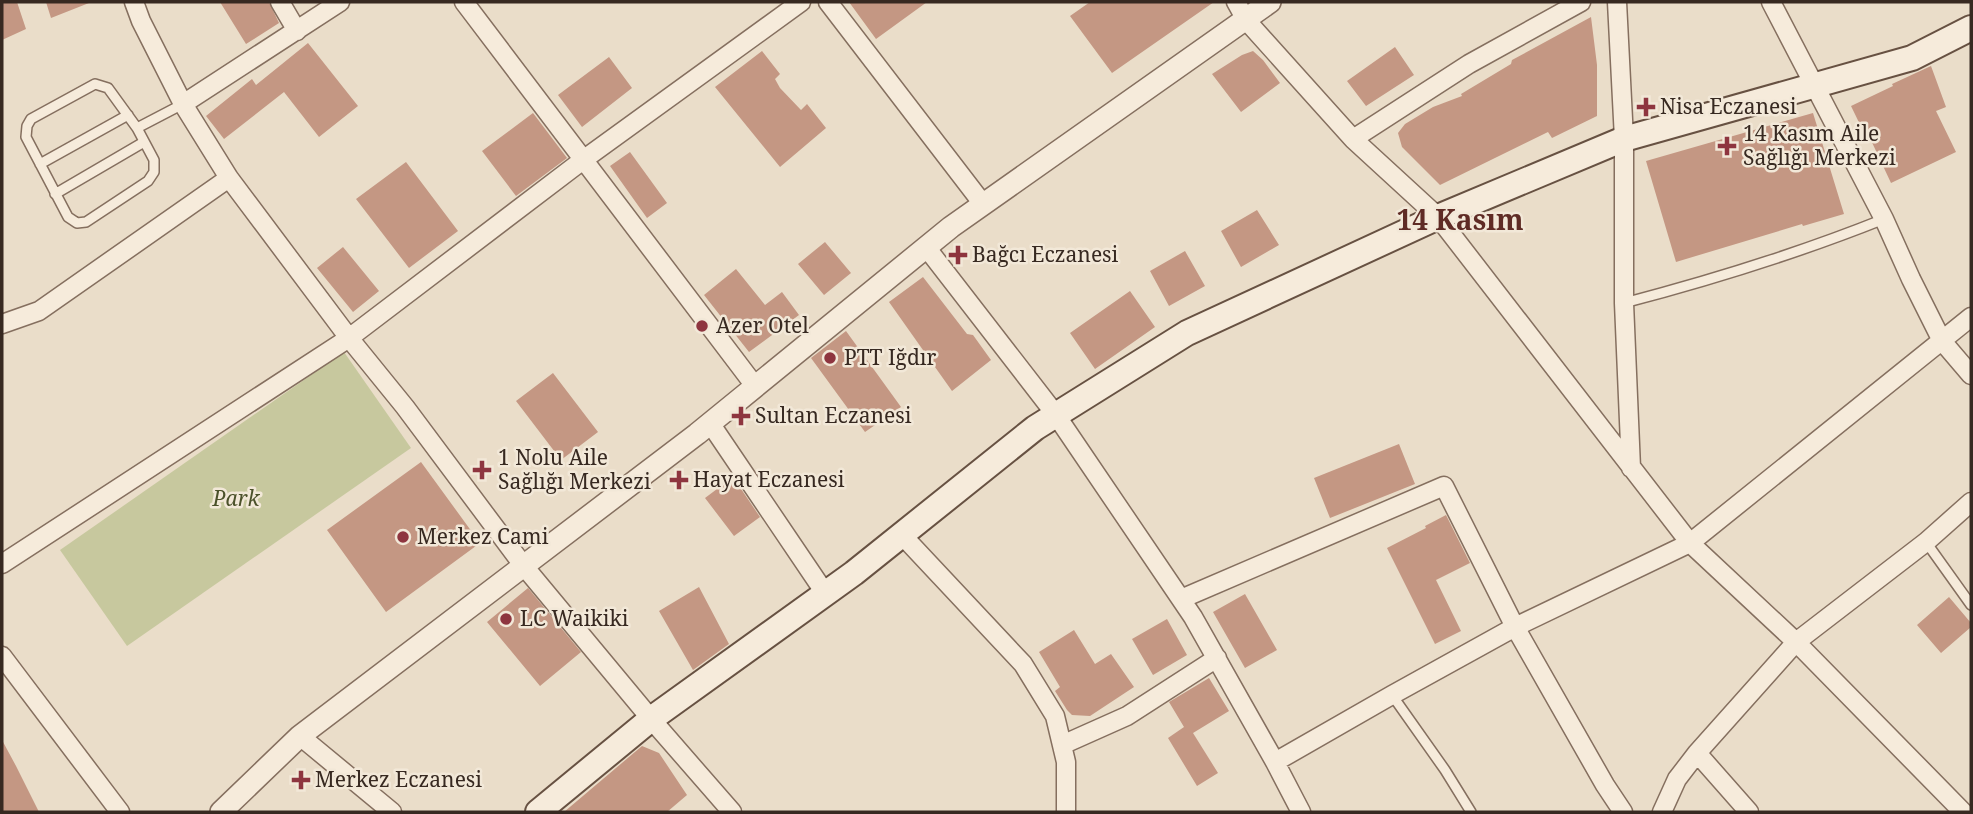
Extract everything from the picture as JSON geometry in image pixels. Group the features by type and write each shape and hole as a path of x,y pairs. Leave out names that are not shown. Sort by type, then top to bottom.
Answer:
{"main road":[{"path":"538,812 651,719 902,535 1035,428 1188,333 1438,217 1625,139 1912,58 1971,28"}],"street":[{"path":"134,2 183,104 229,178 523,565 732,812"},
{"path":"280,2 296,31"},
{"path":"183,104 340,2"},
{"path":"464,2 755,386"},
{"path":"2,564 349,338 583,160 801,2"},
{"path":"828,2 983,204"},
{"path":"221,812 300,736 710,423 951,227 1241,11 1270,2"},
{"path":"1353,139 1469,64 1581,2"},
{"path":"1617,2 1625,139 1624,303 1631,468"},
{"path":"1772,2 1884,219 1942,341 1971,375"},
{"path":"1241,11 1353,139 1438,217 1690,543 1796,642 1957,810"},
{"path":"2,324 39,311 229,178"},
{"path":"926,247 1055,415 1181,599 1217,658 1301,812"},
{"path":"1275,762 1515,627 1690,543 1971,317"},
{"path":"710,423 825,593"},
{"path":"1181,599 1444,486 1515,627 1623,812"},
{"path":"1662,812 1677,779 1697,753 1796,642 1926,542 1971,502"},
{"path":"902,535 1023,664 1055,716 1066,762 1066,812"},
{"path":"2,656 120,812"},
{"path":"1062,746 1127,716 1217,658"},
{"path":"300,736 392,812"},
{"path":"1697,753 1749,812"}],"lane":[{"path":"100,84 108,88 137,128 155,166 148,181 86,222 77,223 68,217 26,137 25,131 29,122 91,85 100,84"},
{"path":"137,128 183,104"},
{"path":"40,164 128,115"},
{"path":"55,194 144,142"},
{"path":"1624,303 1706,281 1836,238 1884,219"},
{"path":"1926,542 1971,605"},
{"path":"1392,695 1471,812"}],"green space":[{"name":"Park","path":"344,352 411,448 127,646 60,550"}],"building":[{"path":"2,2 17,2 26,29 2,40"},
{"path":"46,2 89,2 89,3 51,18"},
{"path":"220,2 269,2 279,23 246,44"},
{"path":"849,2 927,2 876,39"},
{"path":"1090,2 1214,2 1112,73 1070,16"},
{"path":"1591,17 1597,65 1597,116 1552,138 1548,132 1440,185 1402,147 1398,133 1405,124 1433,107 1462,96 1461,94 1511,64 1512,60"},
{"path":"308,43 358,106 319,137 284,92 224,139 206,116 252,79 256,85"},
{"path":"1395,47 1414,75 1366,106 1347,81"},
{"path":"762,51 780,74 775,79 780,88 801,110 807,104 826,128 780,167 715,87"},
{"path":"1253,51 1280,83 1241,112 1212,74"},
{"path":"609,57 632,88 582,127 558,95"},
{"path":"1931,66 1946,107 1936,111 1956,152 1891,183 1869,136 1866,137 1851,106"},
{"path":"533,113 567,158 516,196 482,151"},
{"path":"1813,113 1844,214 1676,262 1646,161"},
{"path":"630,152 667,203 647,218 610,166"},
{"path":"406,162 458,231 409,268 356,199"},
{"path":"1257,210 1279,245 1241,267 1221,231"},
{"path":"825,242 851,273 824,295 798,264"},
{"path":"343,247 379,291 353,312 317,268"},
{"path":"1185,251 1205,286 1169,306 1150,271"},
{"path":"736,269 765,305 782,292 799,315 749,352 704,295"},
{"path":"923,277 991,360 952,391 889,302"},
{"path":"1130,291 1155,327 1095,369 1070,333"},
{"path":"846,331 901,407 865,432 811,358"},
{"path":"553,373 598,432 561,460 516,401"},
{"path":"1399,444 1415,484 1330,518 1314,478"},
{"name":"Merkez Cami","path":"421,462 480,543 386,612 327,530"},
{"path":"733,477 760,517 734,536 705,498"},
{"path":"1446,515 1470,563 1436,580 1461,631 1435,644 1387,548"},
{"path":"699,587 729,644 693,670 659,611"},
{"path":"528,588 581,652 540,686 487,622"},
{"path":"1245,594 1277,650 1245,668 1213,612"},
{"path":"1949,597 1971,623 1971,627 1941,653 1917,625"},
{"path":"1167,619 1187,655 1153,675 1132,639"},
{"path":"1074,630 1095,664 1111,654 1134,687 1090,716 1072,715 1067,710 1055,691 1060,687 1039,652"},
{"path":"1209,678 1229,711 1193,733 1218,773 1197,786 1168,738 1184,727 1169,702"},
{"path":"2,740 16,766 39,812 2,812"},
{"path":"642,746 659,753 687,795 667,812 564,812"}],"place":[{"name":"Nisa Eczanesi","path":"1646,107"},
{"name":"14 Kasım Aile Sağlığı Merkezi","path":"1727,146"},
{"name":"Bağcı Eczanesi","path":"958,255"},
{"name":"Azer Otel","path":"702,326"},
{"name":"PTT Iğdır","path":"830,358"},
{"name":"Sultan Eczanesi","path":"741,416"},
{"name":"1 Nolu Aile Sağlığı Merkezi","path":"482,470"},
{"name":"Hayat Eczanesi","path":"679,480"},
{"name":"Merkez Cami","path":"403,537"},
{"name":"LC Waikiki","path":"506,619"},
{"name":"Merkez Eczanesi","path":"301,780"}],"district":[{"name":"14 Kasım","path":"1460,220"}]}
